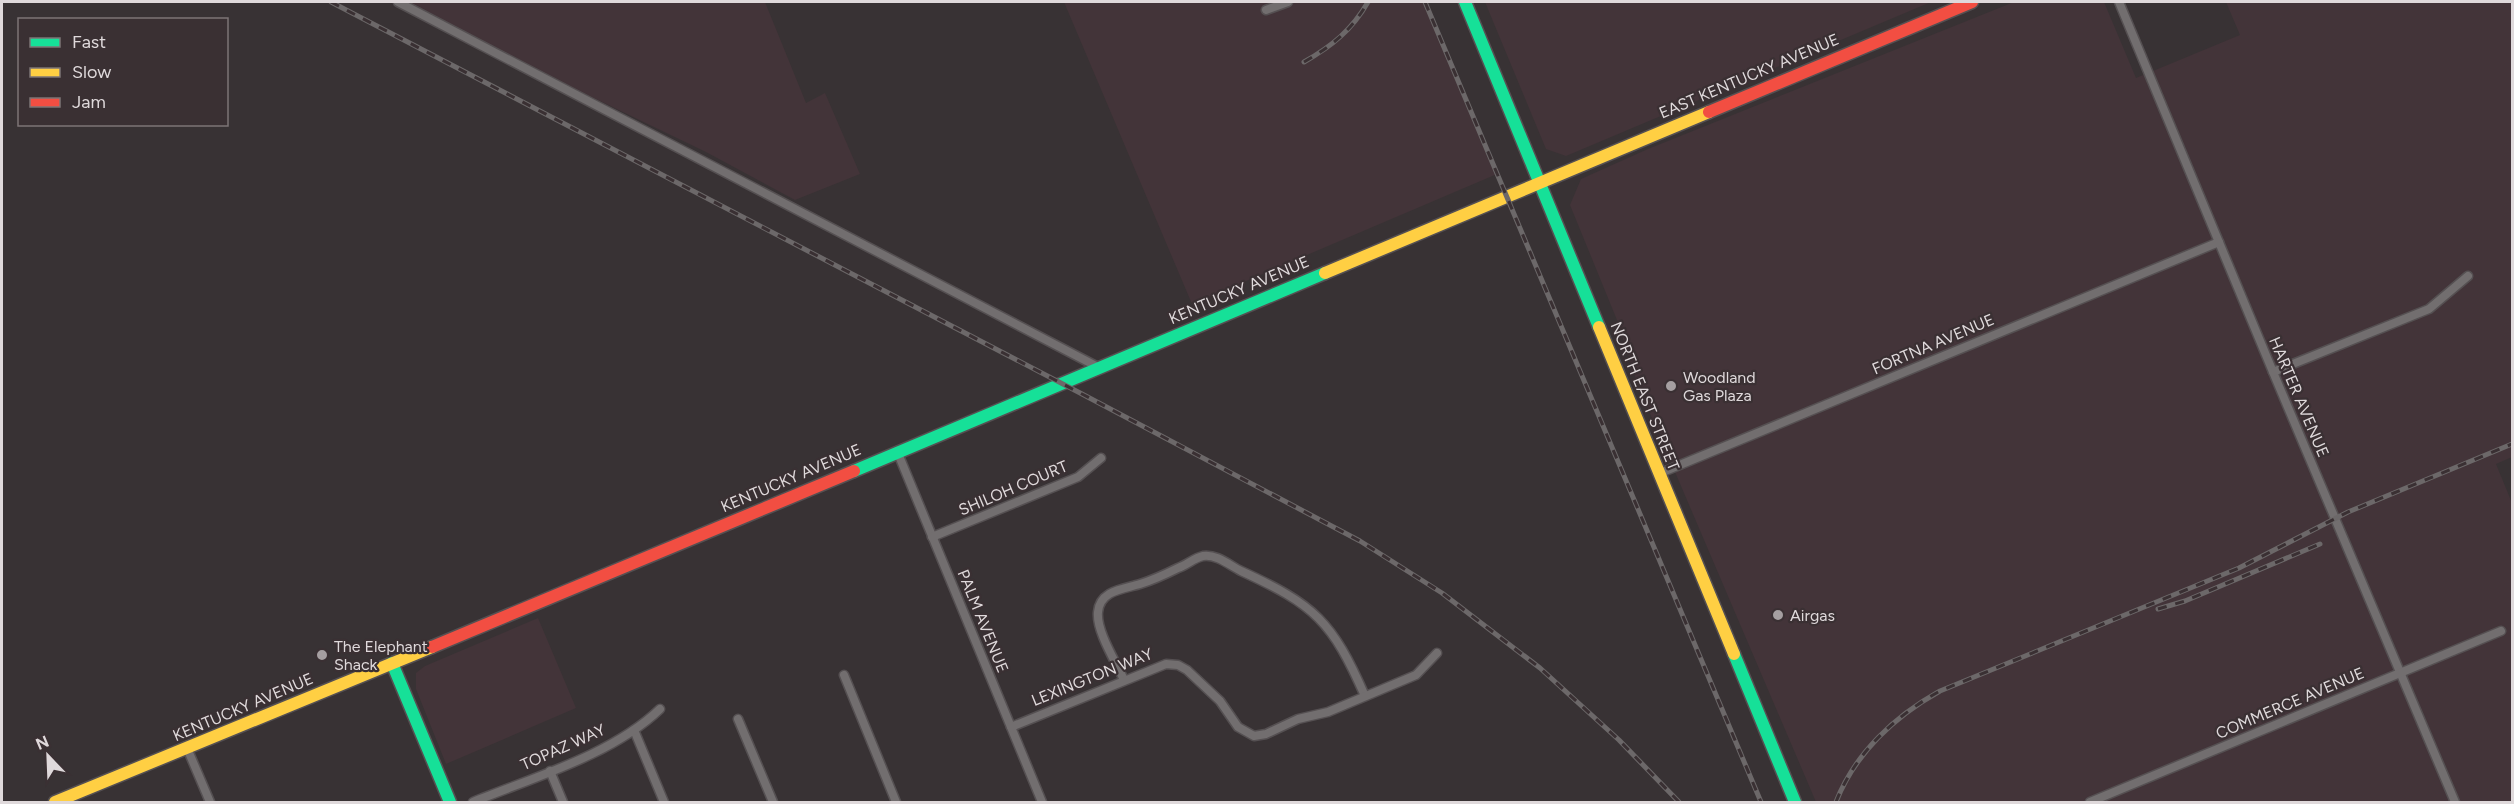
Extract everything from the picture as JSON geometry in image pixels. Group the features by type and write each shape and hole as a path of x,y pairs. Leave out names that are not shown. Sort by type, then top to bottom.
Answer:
{"street":[{"path":"398,2 1098,367"},
{"path":"1266,10 1288,2"},
{"name":"NORTH EAST STREET","path":"1465,2 1795,802"},
{"name":"EAST KENTUCKY AVENUE","path":"1539,182 1972,2"},
{"name":"HARTER AVENUE","path":"2120,2 2272,372 2456,802"},
{"name":"KENTUCKY AVENUE","path":"55,802 1539,182"},
{"name":"FORTNA AVENUE","path":"1658,474 2219,242"},
{"path":"2272,372 2429,309 2468,276"},
{"name":"PALM AVENUE","path":"897,451 1042,802"},
{"name":"SHILOH COURT","path":"932,537 1078,477 1101,458"},
{"path":"1124,680 1099,627 1100,603 1108,594 1141,584 1203,556 1217,558 1273,586 1307,607 1324,622 1337,639 1365,696 1416,675 1437,653"},
{"name":"COMMERCE AVENUE","path":"2090,802 2501,631"},
{"path":"392,663 450,802"},
{"name":"LEXINGTON WAY","path":"1011,728 1166,664 1178,665 1187,670 1220,701 1238,727 1254,736 1266,734 1298,719 1328,712 1365,696"},
{"path":"844,675 896,802"},
{"name":"TOPAZ WAY","path":"473,802 589,754 634,730 660,709"},
{"path":"738,719 772,802"},
{"path":"634,730 664,802"},
{"path":"187,748 210,802"},
{"path":"550,771 563,802"}],"shaded area":[{"path":"394,2 765,2 806,103 825,93 860,174 795,200 706,152"},
{"path":"1064,2 1424,2 1497,174 1192,304"},
{"path":"1485,2 1931,2 1566,156 1546,149"},
{"path":"2014,2 2104,2 2136,78 2240,35 2226,2 2512,2 2512,457 2496,464 2512,503 2512,802 1816,802 1637,383 1617,320 1570,205 1581,179 1648,149"},
{"path":"538,618 576,708 446,764 416,689 416,673 425,666"}],"railway":[{"path":"331,2 1360,541 1442,593 1540,668 1619,740 1679,802"},
{"path":"1304,62 1324,50 1340,36 1355,21 1368,2"},
{"path":"1425,2 1761,802"},
{"path":"1836,802 1854,768 1878,738 1907,712 1940,691 2239,568 2348,512 2512,444"},
{"path":"2158,609 2185,601 2320,544"}],"traffic: fast":[{"path":"1465,2 1599,327"},
{"path":"854,471 1325,273"},
{"path":"1734,654 1795,802"},
{"path":"392,663 450,802"}],"traffic: slow":[{"path":"1325,273 1709,112"},
{"path":"1599,327 1734,654"},
{"path":"55,802 432,647"}],"traffic: jam":[{"path":"1709,112 1972,2"},
{"path":"432,647 854,471"}],"place":[{"name":"Woodland Gas Plaza","path":"1671,386"},
{"name":"Airgas","path":"1778,615"},
{"name":"The Elephant Shack","path":"322,655"}]}
